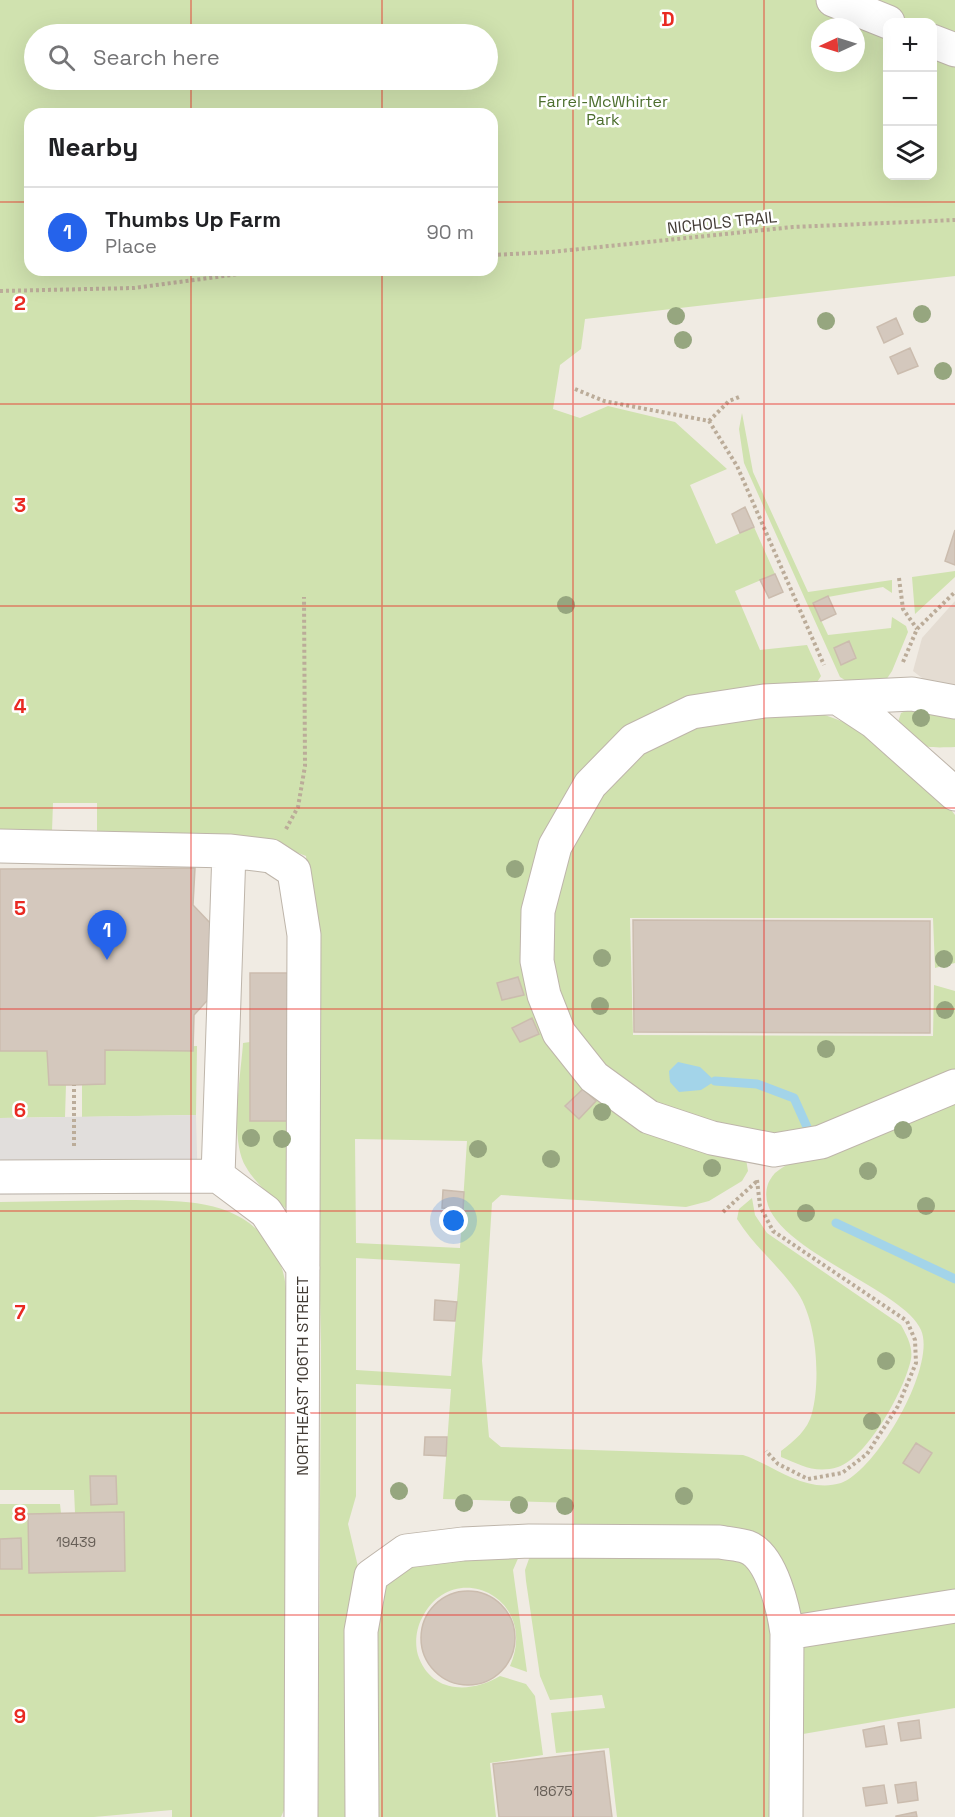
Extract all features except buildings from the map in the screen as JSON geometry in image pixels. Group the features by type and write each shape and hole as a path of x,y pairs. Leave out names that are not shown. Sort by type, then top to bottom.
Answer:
{"street":[{"path":"833,0 883,20"},
{"path":"937,43 955,50"},
{"path":"955,702 912,694 764,701 692,712 634,740 590,785 555,846 538,911 537,961 544,995 559,1033 594,1077 649,1117 712,1138 774,1150 821,1142 955,1086"},
{"path":"839,699 874,722 955,794"},
{"path":"0,846 229,851 271,855"},
{"path":"218,1176 229,851"},
{"name":"NORTHEAST 106TH STREET","path":"271,855 294,871 304,935 301,1817"},
{"path":"0,1177 218,1176 266,1212 303,1268"},
{"path":"362,1817 361,1631 371,1576 406,1551 529,1541 720,1542 749,1547 761,1558 783,1603 787,1633 786,1817"},
{"path":"787,1633 955,1605"}],"path":[{"name":"NICHOLS TRAIL","path":"498,255 551,252 793,226 955,220"},
{"path":"0,291 134,288 224,276"},
{"path":"575,389 604,401 709,421 737,466 839,699"},
{"path":"709,421 729,401 739,397"},
{"path":"899,578 903,609 917,629"},
{"path":"896,696 904,658 917,629 955,592"},
{"path":"271,855 298,807 305,766 304,597"},
{"path":"74,1085 74,1177"},
{"path":"723,1212 756,1182 774,1150"},
{"path":"756,1182 760,1206 773,1231 907,1321 915,1340 916,1364 898,1406 867,1454 842,1473 808,1479 778,1464 766,1451"}],"shaded area":[{"path":"955,601 955,685 926,681 913,671 922,638"},
{"path":"196,1115 198,1193 0,1195 0,1118"}],"green space":[{"name":"Farrel-McWhirter Park","path":"0,0 955,0 955,276 585,319 581,349 560,365 553,409 580,418 608,406 675,422 727,469 690,485 716,544 754,527 775,574 735,591 760,650 807,645 821,676 812,690 660,714 535,880 569,1061 746,1159 748,1171 742,1181 709,1201 686,1207 501,1195 492,1203 482,1361 489,1437 501,1447 743,1455 802,1482 815,1485 841,1483 871,1459 900,1416 920,1367 924,1346 921,1330 908,1313 886,1296 803,1244 781,1225 768,1205 768,1184 775,1173 795,1161 955,1096 955,1589 796,1616 768,1544 730,1526 574,1529 574,1503 443,1499 451,1389 356,1384 356,1496 348,1524 359,1571 352,1817 318,1817 321,1345 312,930 306,856 285,848 0,835","holes":["53,803 97,803 97,831 52,831","355,1139 467,1141 460,1248 356,1243","356,1258 460,1264 451,1376 356,1370"]},
{"path":"742,413 753,472 808,592 892,580 892,593 883,587 828,597 813,603 828,635 891,628 892,617 906,626 908,632 892,671 882,686 856,687 840,677 744,463 739,429"},
{"path":"955,571 955,577 915,614 912,577"},
{"path":"911,709 955,718 955,747 928,747 910,737 898,722 901,713"},
{"path":"819,713 850,725 881,744 922,779 955,815 955,963 935,968 933,918 630,918 633,1035 933,1036 934,985 955,991 955,1074 849,1121 771,1137 672,1116 602,1070 561,1008 550,960 548,914 572,831 642,747 717,716"},
{"path":"250,1042 290,1121 291,1213 255,1180 241,1155 237,1124 239,1089 243,1043"},
{"path":"197,1046 196,1115 82,1117 82,1084 105,1084 105,1050"},
{"path":"0,1051 47,1051 49,1084 66,1085 65,1117 0,1118"},
{"path":"752,1198 755,1215 767,1233 901,1325 909,1342 911,1359 907,1372 884,1420 861,1450 850,1461 838,1467 815,1469 781,1457 781,1451 804,1430 812,1413 816,1383 815,1349 808,1315 795,1289 737,1219 739,1209"},
{"path":"127,1200 196,1203 236,1215 254,1227 269,1243 284,1276 289,1307 289,1799 281,1817 172,1817 172,1810 94,1817 0,1817 0,1504 60,1504 61,1513 75,1513 74,1490 0,1490 0,1202"},
{"path":"727,1537 775,1593 781,1817 617,1817 609,1748 556,1753 551,1713 605,1708 602,1695 550,1700 540,1676 526,1581 525,1570 530,1556"},
{"path":"523,1547 513,1570 527,1672 510,1666 516,1642 513,1621 504,1605 489,1593 471,1588 453,1590 436,1599 420,1622 416,1637 417,1648 425,1670 443,1684 466,1687 489,1682 500,1676 526,1684 535,1696 543,1755 490,1763 496,1817 369,1817 377,1590 413,1561"},
{"path":"955,1617 955,1708 803,1734 803,1644"}],"water":[{"path":"678,1062 700,1067 715,1081 701,1090 679,1092 670,1082 669,1071"}],"waterway":[{"path":"715,1081 757,1084 794,1098 807,1127"},
{"path":"836,1223 955,1279"}],"place":[{"name":"Thumbs Up Farm","path":"107,960"}]}
